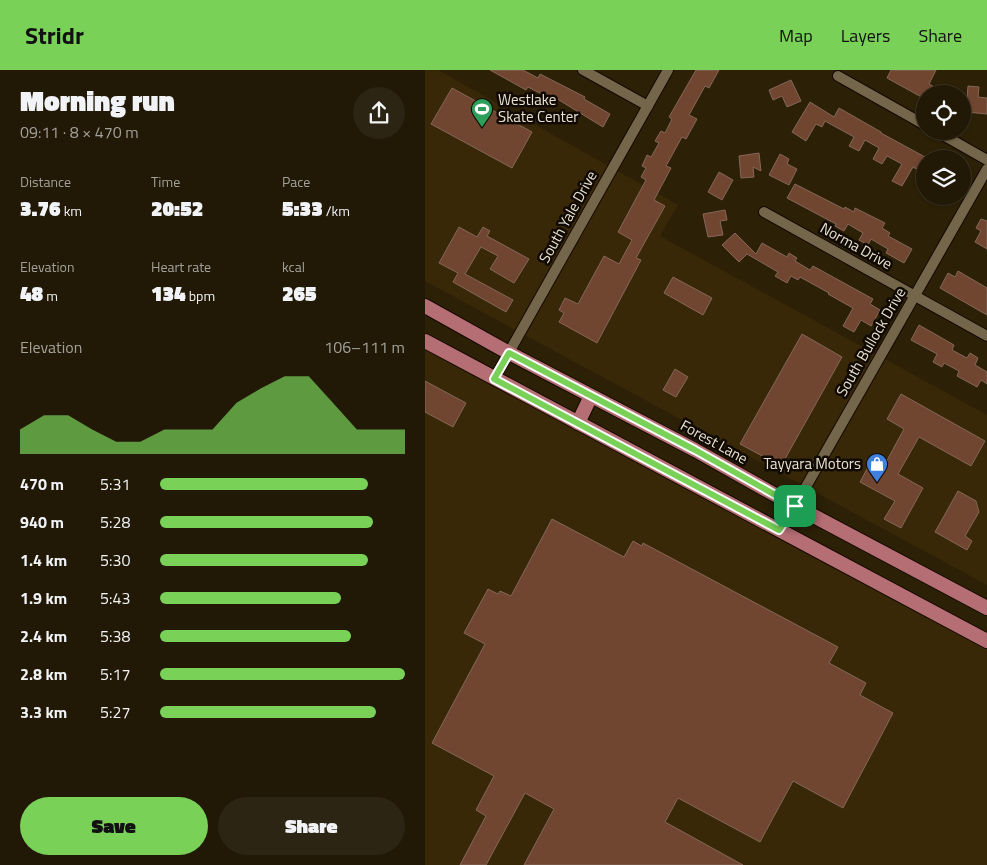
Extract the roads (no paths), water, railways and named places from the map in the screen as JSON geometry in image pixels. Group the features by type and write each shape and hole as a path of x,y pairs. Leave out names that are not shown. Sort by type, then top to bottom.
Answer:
{"main road":[{"name":"Forest Lane","path":"425,306 509,353 695,450 795,506 987,608"},
{"path":"425,341 578,424 986,637"},
{"path":"578,424 591,396"}],"street":[{"path":"583,70 648,106"},
{"name":"South Yale Drive","path":"494,379 668,70"},
{"path":"837,76 916,120"},
{"path":"952,140 987,160"},
{"name":"South Bullock Drive","path":"779,530 795,506 987,169"},
{"name":"Norma Drive","path":"764,212 987,336"}],"place":[{"name":"Westlake Skate Center","path":"482,128"},
{"name":"Tayyara Motors","path":"877,483"}]}
